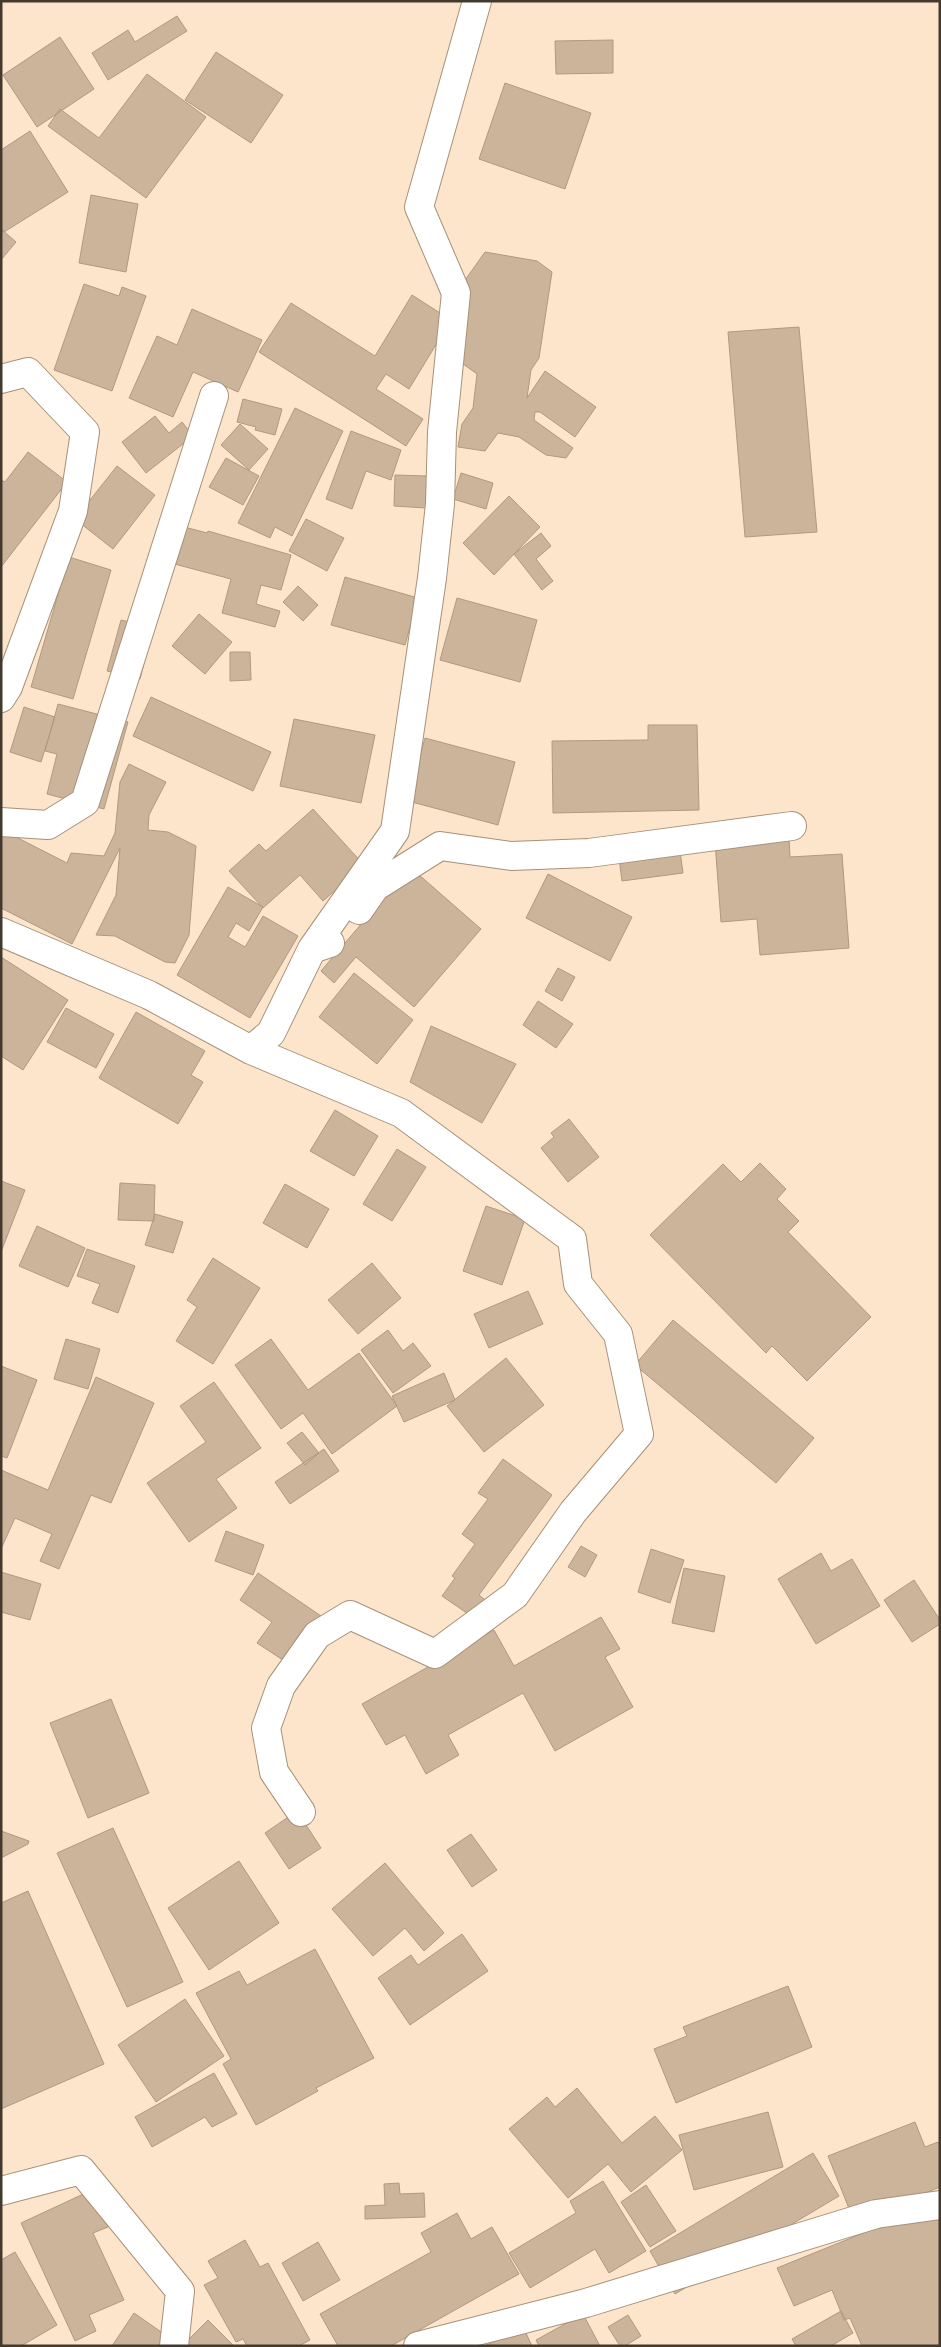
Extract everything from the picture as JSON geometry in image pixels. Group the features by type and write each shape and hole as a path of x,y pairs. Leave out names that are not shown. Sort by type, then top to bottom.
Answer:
{"street":[{"path":"251,1050 271,1033 312,949 395,831 433,568 440,504 442,432 456,293 419,207 477,1"},
{"path":"1,379 28,372 85,432 73,511 8,687 1,698"},
{"path":"1,822 48,825 86,802 214,396"},
{"path":"312,949 337,941 375,887 440,846 511,856 589,853 792,826"},
{"path":"1,932 149,995 251,1050 401,1113 572,1239 578,1284 618,1334 639,1434 573,1512 515,1595 435,1654 350,1615 317,1635 281,1686 266,1728 274,1772 301,1812"},
{"path":"1,2192 81,2170 180,2291 174,2346"},
{"path":"418,2346 586,2303 876,2214 940,2205"}],"building":[{"path":"177,16 187,31 108,80 92,53 128,30 135,42"},
{"path":"60,37 94,89 37,127 3,75"},
{"path":"613,40 613,73 556,74 555,41"},
{"path":"216,52 283,95 251,143 185,100"},
{"path":"147,74 206,117 146,198 48,126 60,109 99,138"},
{"path":"505,83 591,113 565,189 479,159"},
{"path":"30,131 68,192 4,232 1,228 1,150"},
{"path":"91,195 138,204 126,272 79,263"},
{"path":"1,229 16,242 1,260"},
{"path":"485,252 537,261 552,272 539,358 531,370 527,398 545,371 596,407 575,437 540,412 535,412 534,420 573,448 566,458 546,455 519,437 498,433 485,451 458,447 462,424 473,408 477,374 452,356 463,283"},
{"path":"84,284 119,296 122,287 146,296 112,391 54,370"},
{"path":"412,295 451,320 409,389 386,374 376,389 423,419 406,446 259,352 291,303 375,356"},
{"path":"192,309 262,340 238,392 193,372 173,417 129,398 157,336 177,345"},
{"path":"799,327 817,532 745,537 728,332"},
{"path":"243,399 282,409 275,435 255,430 256,427 237,422"},
{"path":"295,408 343,431 292,536 275,527 270,538 238,523"},
{"path":"155,416 169,433 182,422 193,436 146,473 122,442"},
{"path":"240,424 268,449 249,470 221,445"},
{"path":"351,431 401,450 391,480 366,471 352,509 326,499"},
{"path":"28,452 67,482 1,567 1,480 5,482"},
{"path":"226,458 259,476 243,505 209,487"},
{"path":"117,466 155,495 113,549 75,519"},
{"path":"461,473 493,483 486,509 453,499"},
{"path":"395,475 427,476 426,508 394,506"},
{"path":"509,496 540,527 494,575 463,543"},
{"path":"306,519 344,538 327,571 289,551"},
{"path":"177,525 207,533 208,531 291,555 281,590 261,585 256,604 280,611 275,627 222,613 231,579 167,562"},
{"path":"541,533 551,546 536,559 553,581 542,590 514,554"},
{"path":"69,557 111,570 73,699 31,687"},
{"path":"345,577 418,598 405,645 331,625"},
{"path":"298,586 318,605 303,621 283,602"},
{"path":"457,598 537,620 520,682 440,660"},
{"path":"199,614 232,642 205,674 172,646"},
{"path":"121,620 153,628 140,679 107,671"},
{"path":"230,652 250,652 251,680 230,681"},
{"path":"151,697 271,752 253,791 133,736"},
{"path":"58,704 128,722 104,809 47,794 57,754 45,751"},
{"path":"24,707 55,717 41,762 10,752"},
{"path":"294,719 375,735 361,803 280,786"},
{"path":"648,725 697,725 699,810 553,813 552,741 648,740"},
{"path":"425,738 515,762 498,825 408,801"},
{"path":"129,764 166,782 149,815 148,830 168,832 196,846 189,935 175,963 165,962 115,936 96,935 116,895 120,848 72,944 1,908 1,833 10,834 67,863 71,853 104,856 115,833 120,782"},
{"path":"313,809 364,865 323,901 300,875 263,908 229,871 259,844 266,851"},
{"path":"789,837 790,857 842,854 849,948 760,955 757,919 721,922 715,842"},
{"path":"679,844 683,873 622,881 618,851"},
{"path":"410,867 481,929 414,1007 356,957 334,983 321,971"},
{"path":"548,874 632,917 610,961 526,918"},
{"path":"228,887 263,907 249,931 236,923 228,937 245,947 263,916 298,936 250,1018 177,975"},
{"path":"1,957 68,1000 23,1070 1,1056"},
{"path":"558,968 575,977 562,1001 545,991"},
{"path":"354,973 413,1020 377,1064 319,1017"},
{"path":"538,1001 573,1024 556,1048 523,1025"},
{"path":"66,1008 114,1034 96,1068 47,1042"},
{"path":"136,1012 205,1051 191,1075 203,1082 178,1124 99,1078"},
{"path":"431,1026 516,1064 482,1123 410,1082"},
{"path":"335,1110 378,1136 354,1176 310,1151"},
{"path":"569,1119 599,1157 568,1182 541,1148 554,1137 551,1133"},
{"path":"397,1149 426,1167 392,1221 363,1204"},
{"path":"760,1163 786,1189 777,1199 799,1221 788,1232 871,1317 807,1381 772,1346 766,1353 650,1235 723,1164 741,1182"},
{"path":"1,1181 25,1190 1,1252"},
{"path":"120,1183 155,1185 154,1221 118,1220"},
{"path":"285,1184 329,1209 307,1248 263,1223"},
{"path":"486,1206 525,1219 502,1285 463,1271"},
{"path":"155,1214 183,1222 173,1253 145,1245"},
{"path":"37,1226 85,1248 68,1287 19,1266"},
{"path":"87,1249 135,1266 118,1313 92,1303 100,1284 77,1276"},
{"path":"213,1258 260,1288 213,1364 176,1341 197,1307 187,1300"},
{"path":"372,1263 401,1298 358,1334 328,1300"},
{"path":"528,1291 543,1324 489,1348 474,1314"},
{"path":"673,1320 814,1438 776,1483 635,1365"},
{"path":"388,1330 403,1351 413,1343 431,1366 393,1393 361,1350"},
{"path":"66,1339 100,1349 88,1389 54,1379"},
{"path":"271,1339 308,1390 359,1353 397,1406 332,1454 303,1413 281,1429 235,1365"},
{"path":"506,1358 544,1405 484,1452 447,1406"},
{"path":"1,1366 37,1380 7,1458 1,1456"},
{"path":"444,1373 455,1400 404,1422 392,1396"},
{"path":"96,1377 154,1403 111,1503 91,1495 59,1569 40,1561 52,1534 15,1518 1,1549 1,1470 48,1490"},
{"path":"214,1382 261,1448 216,1479 237,1508 189,1542 147,1483 206,1442 180,1406"},
{"path":"302,1432 319,1453 305,1465 287,1443"},
{"path":"324,1449 339,1471 290,1504 275,1482"},
{"path":"503,1459 552,1495 479,1595 489,1603 477,1620 442,1596 455,1578 452,1576 475,1544 462,1534 488,1499 478,1493"},
{"path":"226,1531 264,1545 253,1575 215,1561"},
{"path":"581,1546 597,1555 585,1577 568,1567"},
{"path":"651,1549 684,1560 670,1603 638,1592"},
{"path":"821,1553 831,1571 852,1559 880,1606 816,1644 778,1579"},
{"path":"684,1568 725,1576 714,1632 672,1623"},
{"path":"1,1572 41,1584 30,1620 1,1612"},
{"path":"258,1573 324,1618 292,1666 257,1643 272,1622 240,1600"},
{"path":"914,1580 940,1620 940,1624 912,1642 884,1600"},
{"path":"601,1617 620,1649 605,1657 633,1707 555,1751 523,1693 448,1735 459,1755 426,1774 405,1735 386,1745 362,1704 494,1630 514,1666"},
{"path":"111,1699 149,1793 88,1818 50,1723"},
{"path":"297,1811 321,1848 289,1869 265,1833"},
{"path":"113,1828 183,1982 127,2007 57,1853"},
{"path":"1,1831 29,1841 28,1844 1,1858"},
{"path":"471,1834 497,1870 472,1887 447,1850"},
{"path":"239,1861 279,1923 209,1970 168,1908"},
{"path":"385,1863 444,1933 424,1951 405,1928 373,1956 332,1909"},
{"path":"28,1891 104,2064 1,2109 1,1903"},
{"path":"462,1934 488,1971 410,2025 378,1978 411,1955 418,1965"},
{"path":"315,1949 374,2058 316,2088 318,2091 256,2125 223,2064 231,2059 196,1993 239,1971 247,1985"},
{"path":"788,1986 812,2047 676,2103 654,2049 687,2036 683,2027"},
{"path":"185,1999 224,2056 156,2102 118,2045"},
{"path":"214,2073 237,2114 212,2127 205,2117 152,2147 135,2117"},
{"path":"577,2088 622,2143 655,2116 682,2150 631,2192 608,2164 568,2198 509,2129 547,2097 555,2107"},
{"path":"768,2112 783,2167 694,2190 679,2135"},
{"path":"915,2122 925,2147 938,2142 940,2147 940,2187 854,2221 828,2156"},
{"path":"813,2153 839,2196 675,2294 650,2251"},
{"path":"603,2181 646,2251 609,2273 595,2249 530,2288 509,2253 576,2213 570,2201"},
{"path":"399,2183 400,2194 424,2193 425,2217 365,2219 365,2206 385,2205 384,2184"},
{"path":"646,2185 676,2231 650,2247 621,2202"},
{"path":"92,2190 108,2227 93,2233 124,2300 89,2315 96,2331 75,2341 21,2223"},
{"path":"940,2202 940,2346 862,2346 850,2318 844,2320 832,2290 794,2306 777,2268"},
{"path":"457,2213 471,2239 492,2227 519,2274 391,2346 338,2346 320,2314 431,2252 421,2233"},
{"path":"245,2240 260,2267 268,2263 310,2340 299,2346 247,2346 243,2339 236,2342 204,2285 218,2278 208,2261"},
{"path":"318,2242 340,2280 303,2301 282,2263"},
{"path":"15,2252 57,2325 21,2346 1,2346 1,2260"},
{"path":"841,2311 853,2333 831,2346 796,2346 792,2339"},
{"path":"134,2313 167,2336 161,2346 112,2346"},
{"path":"583,2314 600,2346 539,2346 536,2340"},
{"path":"628,2315 641,2336 625,2346 620,2346 608,2327"},
{"path":"208,2320 234,2346 186,2346 184,2344"},
{"path":"524,2329 532,2346 484,2346"}]}
